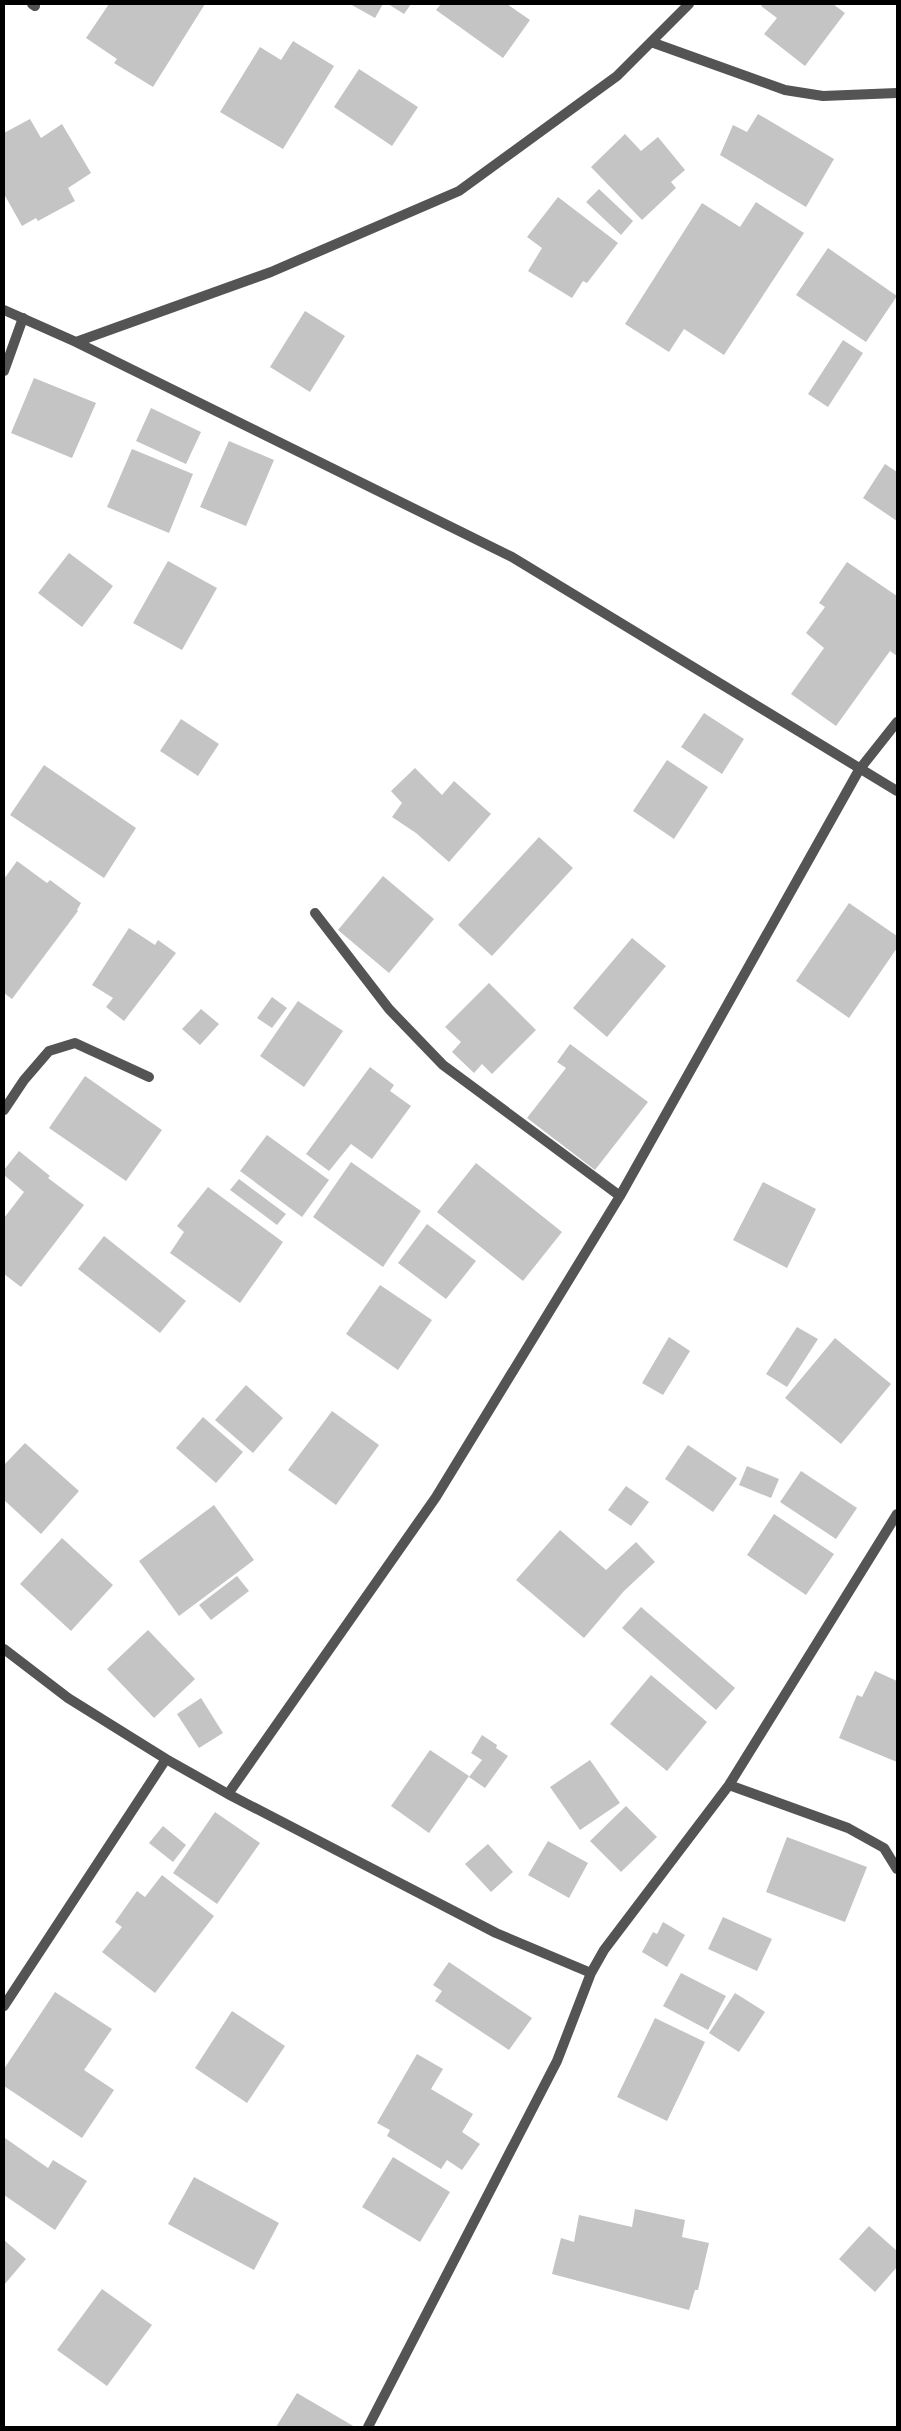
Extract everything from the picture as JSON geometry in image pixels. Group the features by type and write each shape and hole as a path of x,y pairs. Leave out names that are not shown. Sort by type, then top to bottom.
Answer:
{"street":[{"path":"76,342 271,272 459,191 617,76 689,4"},
{"path":"651,42 785,90 823,96 897,93"},
{"path":"4,310 76,342 512,557 859,770 897,791"},
{"path":"4,371 23,318"},
{"path":"228,1794 436,1497 620,1196 859,770 897,722"},
{"path":"315,913 389,1009 442,1065 620,1196"},
{"path":"4,1110 24,1080 49,1051 75,1043 150,1077"},
{"path":"368,2427 557,2061 591,1973 604,1950 729,1785 897,1514"},
{"path":"4,1649 68,1698 166,1759 228,1794 496,1933 591,1973"},
{"path":"4,2006 166,1759"},
{"path":"729,1785 848,1828 884,1848 897,1869"}],"building":[{"path":"109,4 205,4 153,87 114,63 117,59 86,38"},
{"path":"350,4 383,4 375,18"},
{"path":"388,4 411,4 404,14"},
{"path":"441,4 507,4 530,20 503,58 436,10"},
{"path":"763,4 833,4 845,13 805,66 764,34 777,18 761,6"},
{"path":"293,41 334,66 283,149 220,112 260,47 281,60"},
{"path":"359,69 418,107 392,146 334,107"},
{"path":"758,114 834,159 806,207 720,155 733,125 747,132"},
{"path":"30,119 41,138 62,124 91,173 68,188 75,201 38,221 36,218 22,226 4,194 4,133"},
{"path":"625,134 641,151 658,137 685,170 671,182 676,188 642,220 591,167"},
{"path":"599,189 633,221 621,235 586,202"},
{"path":"558,197 618,243 587,283 583,281 572,298 528,271 542,248 527,237"},
{"path":"756,202 804,233 724,355 684,329 669,352 625,324 702,203 740,227"},
{"path":"828,248 897,296 866,342 796,295"},
{"path":"305,311 345,336 310,392 270,367"},
{"path":"843,340 863,353 828,407 808,394"},
{"path":"34,378 96,403 72,458 11,433"},
{"path":"151,408 201,432 186,464 136,441"},
{"path":"229,441 274,460 246,526 200,507"},
{"path":"132,449 193,474 169,533 107,507"},
{"path":"885,464 897,472 897,521 863,498"},
{"path":"69,553 113,586 82,627 38,593"},
{"path":"168,561 217,588 182,650 133,623"},
{"path":"847,562 897,596 897,656 890,651 836,726 791,694 824,648 806,633 825,607 819,603"},
{"path":"704,713 744,739 722,774 681,747"},
{"path":"181,719 219,744 198,776 160,751"},
{"path":"667,760 708,787 674,839 633,811"},
{"path":"44,765 136,828 104,878 10,815"},
{"path":"415,768 442,795 454,781 491,814 449,862 416,833 392,817 402,803 391,791"},
{"path":"539,837 573,868 492,956 458,925"},
{"path":"17,861 47,883 50,880 81,903 78,911 12,999 4,993 4,879"},
{"path":"383,876 434,919 389,973 338,930"},
{"path":"849,903 897,936 897,948 849,1018 796,981"},
{"path":"129,928 155,945 158,940 176,953 124,1021 106,1007 113,998 92,985"},
{"path":"632,938 666,966 607,1037 573,1008"},
{"path":"489,983 536,1030 492,1074 482,1064 474,1073 452,1052 461,1042 445,1027"},
{"path":"272,997 287,1008 272,1028 257,1018"},
{"path":"298,1001 343,1031 304,1087 260,1056"},
{"path":"201,1009 219,1024 200,1045 182,1029"},
{"path":"570,1044 648,1102 595,1170 527,1118 566,1068 557,1062"},
{"path":"370,1067 394,1085 390,1091 411,1106 372,1159 351,1144 329,1171 306,1154"},
{"path":"85,1076 162,1130 126,1181 49,1128"},
{"path":"267,1135 329,1180 302,1217 240,1171"},
{"path":"19,1151 50,1176 48,1178 84,1205 21,1287 4,1274 4,1218 24,1192 4,1175 4,1170"},
{"path":"351,1162 421,1211 383,1267 313,1217"},
{"path":"476,1163 562,1232 523,1281 437,1212"},
{"path":"239,1179 286,1214 277,1225 230,1190"},
{"path":"763,1182 816,1209 787,1268 733,1240"},
{"path":"208,1187 283,1242 240,1303 170,1253 184,1232 177,1226"},
{"path":"427,1224 476,1261 446,1299 398,1263"},
{"path":"104,1236 186,1301 160,1333 78,1269"},
{"path":"380,1285 432,1320 398,1370 346,1334"},
{"path":"797,1327 818,1339 787,1387 766,1374"},
{"path":"669,1337 690,1351 663,1395 642,1383"},
{"path":"835,1338 891,1384 841,1444 785,1398"},
{"path":"246,1385 283,1418 253,1453 215,1420"},
{"path":"332,1411 379,1445 336,1505 288,1470"},
{"path":"203,1417 243,1452 216,1483 176,1448"},
{"path":"25,1443 79,1491 41,1534 4,1500 4,1465"},
{"path":"688,1445 737,1478 713,1512 665,1479"},
{"path":"747,1466 779,1479 771,1498 739,1485"},
{"path":"801,1471 857,1508 836,1539 780,1502"},
{"path":"626,1486 649,1502 631,1526 608,1510"},
{"path":"214,1505 254,1560 179,1616 139,1561"},
{"path":"774,1514 834,1554 806,1595 747,1555"},
{"path":"560,1530 606,1570 636,1542 655,1562 624,1591 584,1638 516,1580"},
{"path":"62,1538 113,1585 71,1631 20,1584"},
{"path":"237,1576 249,1591 211,1620 199,1605"},
{"path":"641,1607 735,1688 716,1710 622,1628"},
{"path":"148,1630 195,1679 154,1718 107,1669"},
{"path":"875,1671 897,1681 897,1762 839,1738 857,1695 862,1697"},
{"path":"651,1675 707,1722 667,1771 610,1724"},
{"path":"201,1698 223,1733 199,1748 177,1714"},
{"path":"482,1735 497,1745 496,1748 508,1756 485,1788 469,1777 482,1760 471,1753"},
{"path":"430,1750 469,1776 429,1833 391,1806"},
{"path":"590,1760 620,1803 580,1830 550,1787"},
{"path":"626,1806 657,1837 621,1872 590,1841"},
{"path":"215,1812 260,1843 217,1904 173,1873"},
{"path":"163,1826 186,1845 173,1862 149,1843"},
{"path":"787,1837 867,1867 845,1922 766,1892"},
{"path":"548,1841 588,1863 569,1898 528,1875"},
{"path":"488,1844 513,1872 491,1892 465,1864"},
{"path":"162,1875 214,1916 155,1993 102,1952 122,1927 115,1922 137,1891 145,1897"},
{"path":"723,1917 772,1939 757,1971 708,1949"},
{"path":"663,1922 685,1935 667,1967 642,1952 653,1932 657,1934"},
{"path":"449,1962 532,2018 509,2050 435,2001 442,1991 433,1985"},
{"path":"681,1973 726,1996 708,2030 663,2006"},
{"path":"55,1992 112,2029 84,2070 114,2090 82,2138 4,2086 4,2069"},
{"path":"735,1993 765,2012 739,2052 709,2033"},
{"path":"232,2011 285,2046 247,2103 195,2068"},
{"path":"655,2018 705,2042 667,2121 617,2097"},
{"path":"417,2054 443,2069 431,2089 473,2114 462,2132 480,2144 462,2170 447,2160 441,2169 387,2136 390,2130 377,2123"},
{"path":"5,2138 48,2168 53,2160 87,2181 55,2230 4,2195"},
{"path":"393,2157 450,2192 420,2242 362,2207"},
{"path":"194,2177 279,2223 254,2270 168,2224"},
{"path":"635,2209 685,2220 682,2237 709,2243 698,2290 695,2290 689,2310 552,2274 561,2238 574,2242 579,2215 632,2227"},
{"path":"869,2226 897,2251 897,2267 875,2292 839,2259"},
{"path":"4,2240 26,2259 4,2285"},
{"path":"102,2289 152,2325 107,2386 57,2350"},
{"path":"297,2393 355,2427 276,2427"}]}
